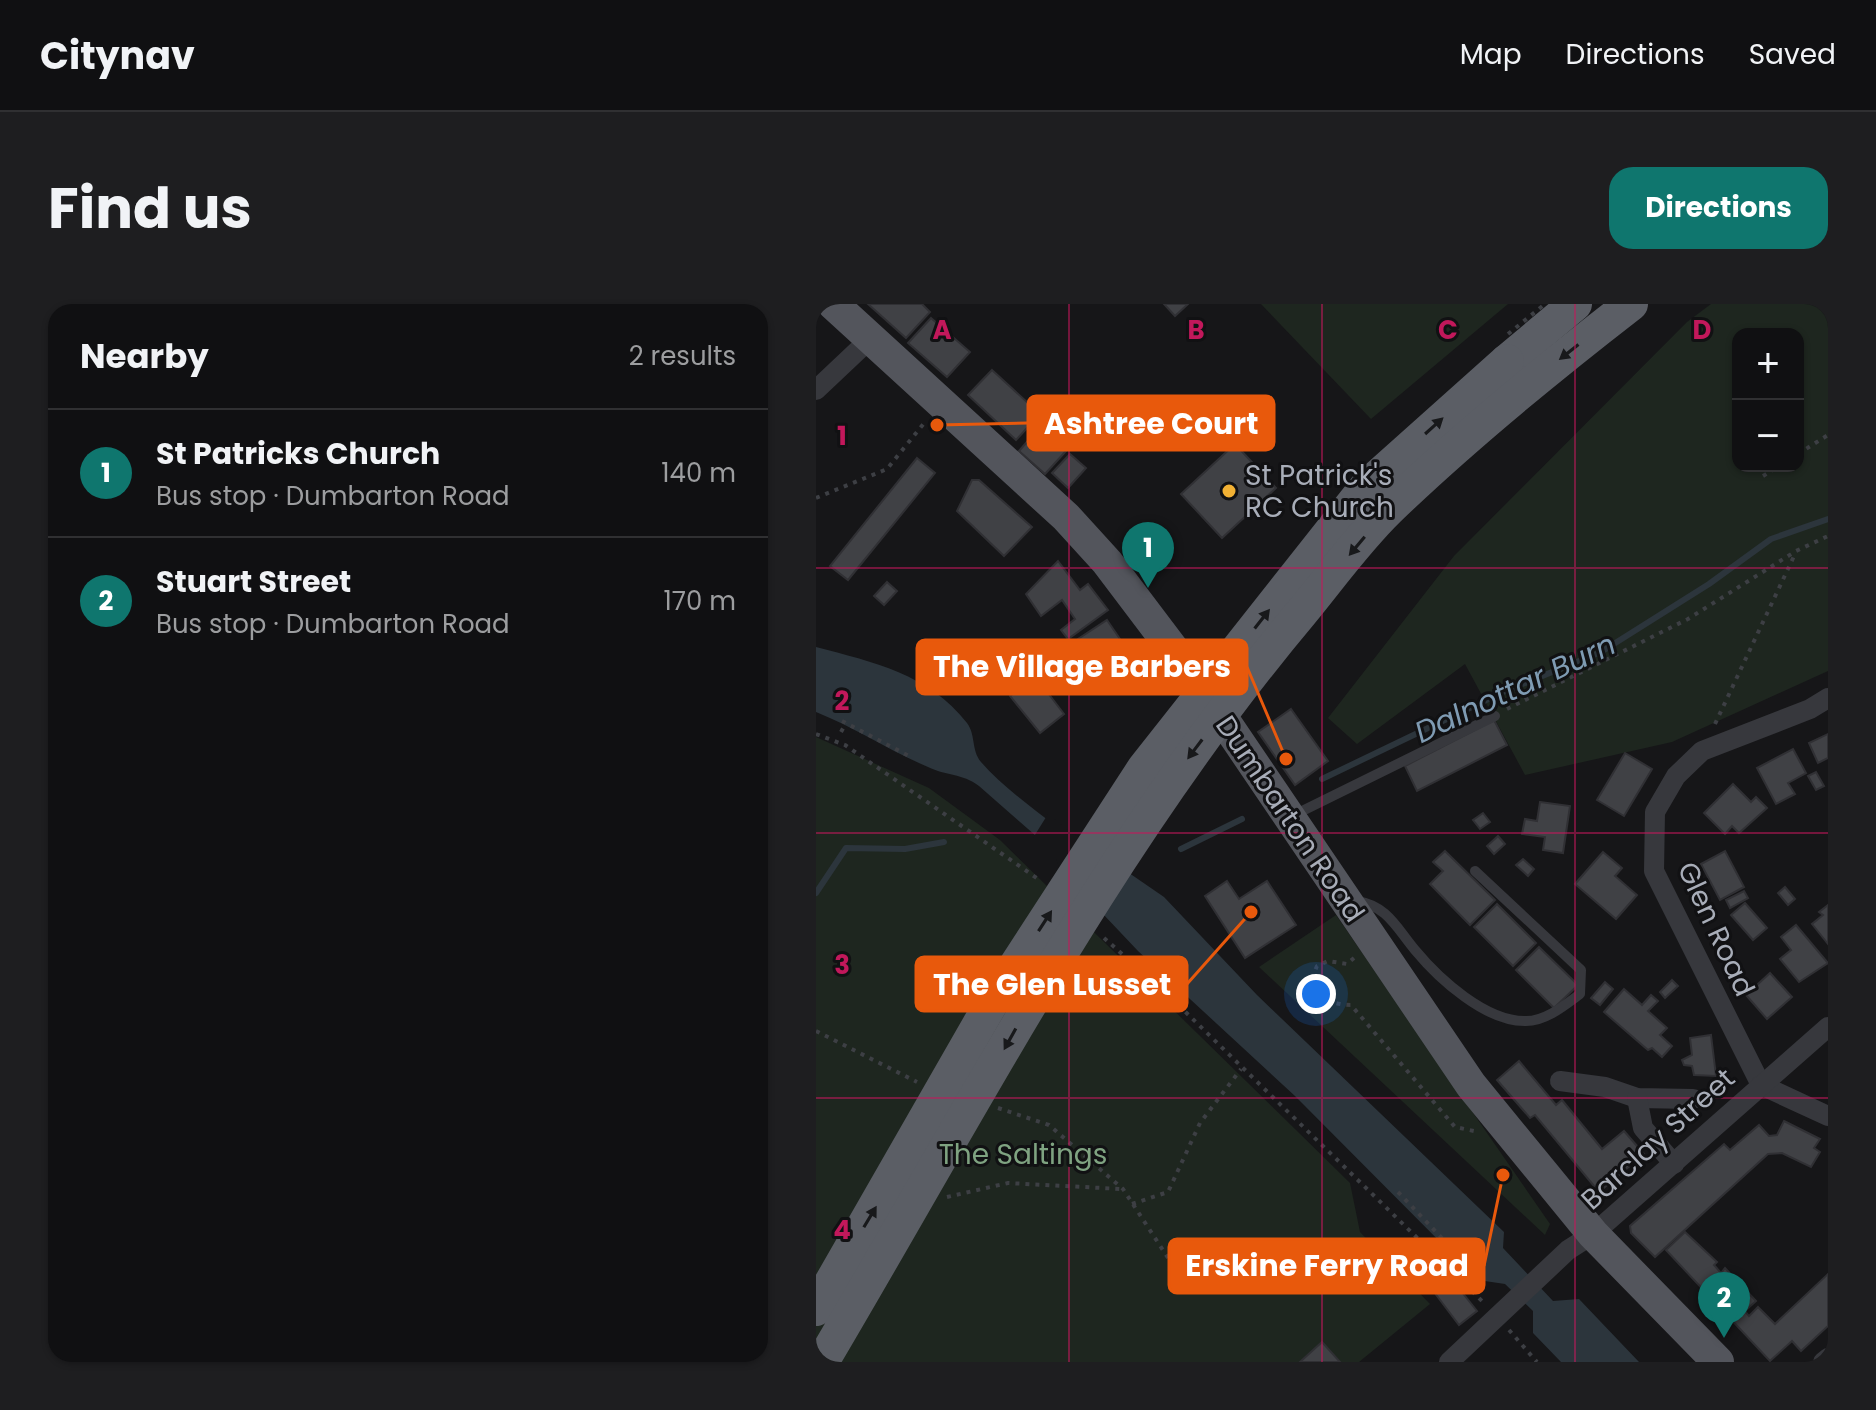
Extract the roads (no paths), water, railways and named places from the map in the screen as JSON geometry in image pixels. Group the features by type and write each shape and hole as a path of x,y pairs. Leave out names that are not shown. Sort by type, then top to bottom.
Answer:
{"highway":[{"path":"816,1309 992,1002 1144,768 1366,487 1575,304"},
{"path":"822,1362 1039,987 1169,783 1256,666 1387,511 1528,384 1631,304"}],"main road":[{"name":"Dumbarton Road","path":"833,304 1066,517 1107,562 1200,685 1471,1085 1593,1234 1718,1362"}],"street":[{"path":"816,390 870,339"},
{"name":"Glen Road","path":"1761,1085 1654,871 1655,812 1676,776 1702,751 1810,709 1828,698"},
{"name":"Barclay Street","path":"1449,1362 1565,1253 1593,1234 1828,1027"},
{"path":"1560,1081 1605,1087 1637,1098 1693,1099"},
{"path":"1761,1085 1828,1116"},
{"path":"1637,1098 1643,1128 1674,1164"},
{"path":"1823,1362 1828,1358"}],"lane":[{"path":"1289,817 1495,716"},
{"path":"1342,898 1378,905 1427,964 1474,1006 1526,1022 1551,1014 1580,994 1581,970 1475,871"}],"waterway":[{"name":"Dalnottar Burn","path":"1322,779 1503,692 1601,652 1709,584 1771,539 1828,519"},
{"name":"Dalnottar Burn","path":"1181,849 1242,819"},
{"name":"Dalnottar Burn","path":"816,893 846,848 905,849 944,842"}],"place":[{"name":"Ashtree Court","path":"937,425"},
{"name":"St Patrick's RC Church","path":"1229,491"},
{"name":"St Patricks Church","path":"1148,588"},
{"name":"The Village Barbers","path":"1286,759"},
{"name":"The Glen Lusset","path":"1251,912"},
{"name":"Erskine Ferry Road","path":"1503,1175"},
{"name":"Stuart Street","path":"1724,1338"}],"park label":[{"name":"The Saltings","path":"1023,1154"}]}
